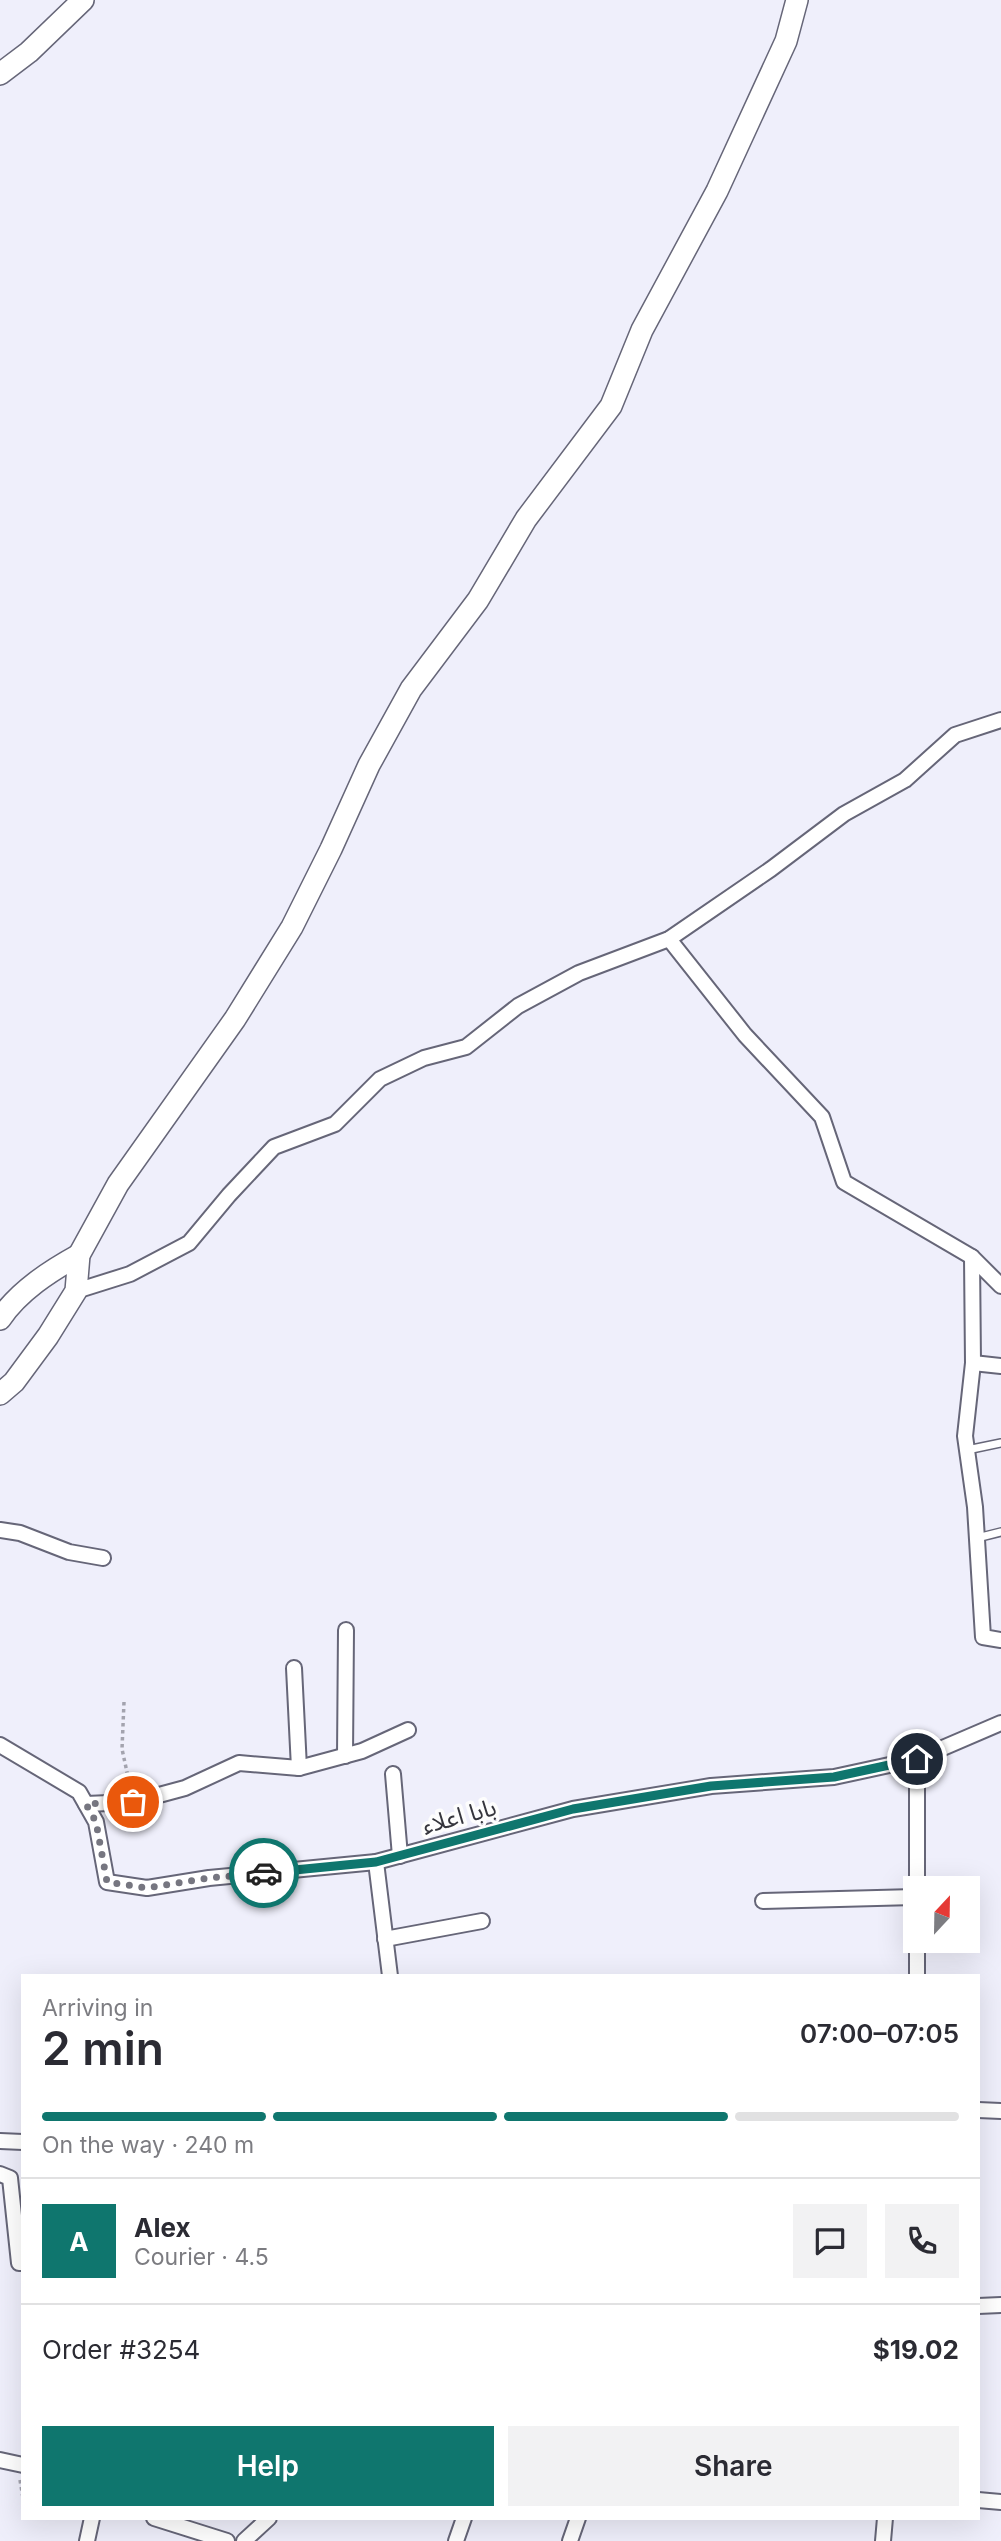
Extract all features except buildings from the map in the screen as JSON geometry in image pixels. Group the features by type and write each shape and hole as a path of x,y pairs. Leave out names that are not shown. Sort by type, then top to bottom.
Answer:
{"street":[{"path":"0,74 29,52 83,0"},
{"path":"0,1394 14,1382 48,1336 76,1291 79,1255 118,1184 235,1019 292,927 369,765 411,689 478,600 526,519 611,407 642,330 718,191 786,40 797,0"},
{"path":"76,1291 130,1274 189,1243 274,1147 335,1124 380,1079 424,1058 466,1047 518,1006 579,973 668,939 771,869 844,814 905,780 956,735 1001,720"},
{"path":"668,939 745,1035 822,1117 844,1182 972,1257 1001,1286"},
{"path":"0,1319 46,1274 79,1255"},
{"path":"972,1257 973,1363 965,1436 975,1507 983,1637 1001,1640"},
{"path":"973,1363 1001,1366"},
{"path":"0,1530 20,1532 69,1552 103,1558"},
{"path":"345,1756 346,1630"},
{"path":"294,1668 299,1768"},
{"name":"بابا اعلاء","path":"0,1745 79,1791 96,1822 107,1882 147,1888 209,1878 376,1862 573,1809 711,1786 834,1777 917,1759 1001,1723"},
{"path":"86,1804 133,1802 185,1788 239,1763 299,1768 362,1751 408,1730"},
{"path":"917,1759 917,1876"},
{"path":"393,1774 400,1856"},
{"path":"376,1862 390,1974"},
{"path":"763,1901 903,1897"},
{"path":"385,1939 482,1921"},
{"path":"917,1953 917,1974"},
{"path":"980,2110 1001,2111"},
{"path":"0,2141 21,2142"},
{"path":"0,2174 10,2178 21,2263"},
{"path":"980,2306 1001,2305"},
{"path":"0,2460 21,2465"},
{"path":"980,2500 1001,2502"},
{"path":"87,2541 92,2520"},
{"path":"160,2520 227,2541"},
{"path":"244,2541 267,2520"},
{"path":"456,2541 463,2520"},
{"path":"570,2541 577,2520"},
{"path":"883,2541 885,2520"}],"lane":[{"path":"967,1450 1001,1443"},
{"path":"977,1538 1001,1532"}],"path":[{"path":"124,1702 122,1749 133,1802"}],"way so far":[{"path":"133,1802 86,1804 96,1822 107,1882 147,1888 264,1873"}],"route":[{"path":"264,1873 376,1862 573,1809 711,1786 834,1777 917,1759"}]}
